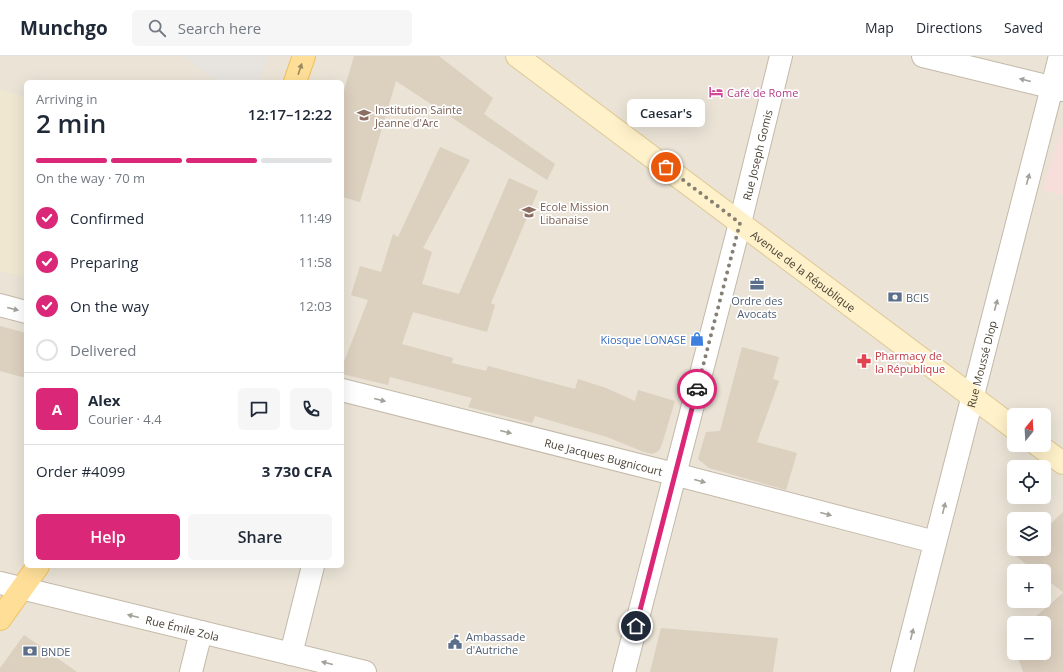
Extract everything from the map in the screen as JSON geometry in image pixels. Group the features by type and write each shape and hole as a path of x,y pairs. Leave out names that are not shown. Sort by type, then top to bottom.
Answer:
{"main road":[{"path":"296,80 304,56"},
{"path":"0,619 36,568"}],"street":[{"name":"Avenue de la République","path":"517,56 1007,423"},
{"name":"Rue Joseph Gomis","path":"624,672 740,223 781,56"},
{"path":"923,56 1058,88"},
{"name":"Rue Moussé Diop","path":"902,672 972,397 1058,88 1060,56"},
{"path":"0,305 24,311"},
{"name":"Rue Jacques Bugnicourt","path":"344,391 935,542"},
{"path":"1048,452 1063,463"},
{"path":"291,654 313,568"},
{"name":"Rue Émile Zola","path":"0,583 365,672"},
{"path":"191,672 201,632"}],"shaded area":[{"path":"0,56 1063,56 1063,672 0,672"},
{"path":"182,56 267,56 261,80 216,80"},
{"path":"0,90 24,96 24,277 0,271"},
{"path":"1063,124 1063,196 1043,190"}],"building":[{"name":"Institution Sainte Jeanne d'Arc","path":"354,56 439,56 493,98 484,114 555,164 547,180 396,81 360,202 344,198 344,90"},
{"path":"440,147 470,160 423,248 432,252 422,284 459,294 509,178 538,191 491,303 495,305 487,332 413,312 402,344 453,358 452,363 486,371 488,366 575,389 578,379 606,388 635,401 638,390 675,401 660,449 652,454 607,437 535,416 532,423 468,407 472,398 390,377 388,385 344,374 344,362 368,300 351,295 360,266 381,272 393,234 398,237"},
{"path":"0,326 24,332 24,377 0,371"},
{"path":"742,347 779,357 773,379 779,381 757,442 797,453 786,490 709,468 698,459 706,432 720,431"},
{"path":"1063,512 1063,592 1051,583 1051,564 1026,564 1016,556 1051,556 1051,523"},
{"path":"1063,593 1063,672 1023,672 1019,660 1051,660 1051,616 1036,616 1046,608 1051,608 1051,603"},
{"path":"661,628 778,638 773,672 650,672"},
{"name":"BNDE","path":"24,635 77,672 0,672 0,668"}],"way so far":[{"path":"666,167 740,223 697,389"}],"place":[{"name":"Café de Rome","path":"716,92"},
{"name":"Institution Sainte Jeanne d'Arc","path":"364,115"},
{"name":"Caesar's","path":"666,167"},
{"name":"Ecole Mission Libanaise","path":"529,212"},
{"name":"Ordre des Avocats","path":"757,284"},
{"name":"BCIS","path":"895,297"},
{"name":"Kiosque LONASE","path":"697,339"},
{"name":"Pharmacy de la République","path":"864,361"},
{"name":"Ambassade d'Autriche","path":"455,642"},
{"name":"BNDE","path":"30,651"}],"route":[{"path":"636,626 670,489 697,389"}]}
